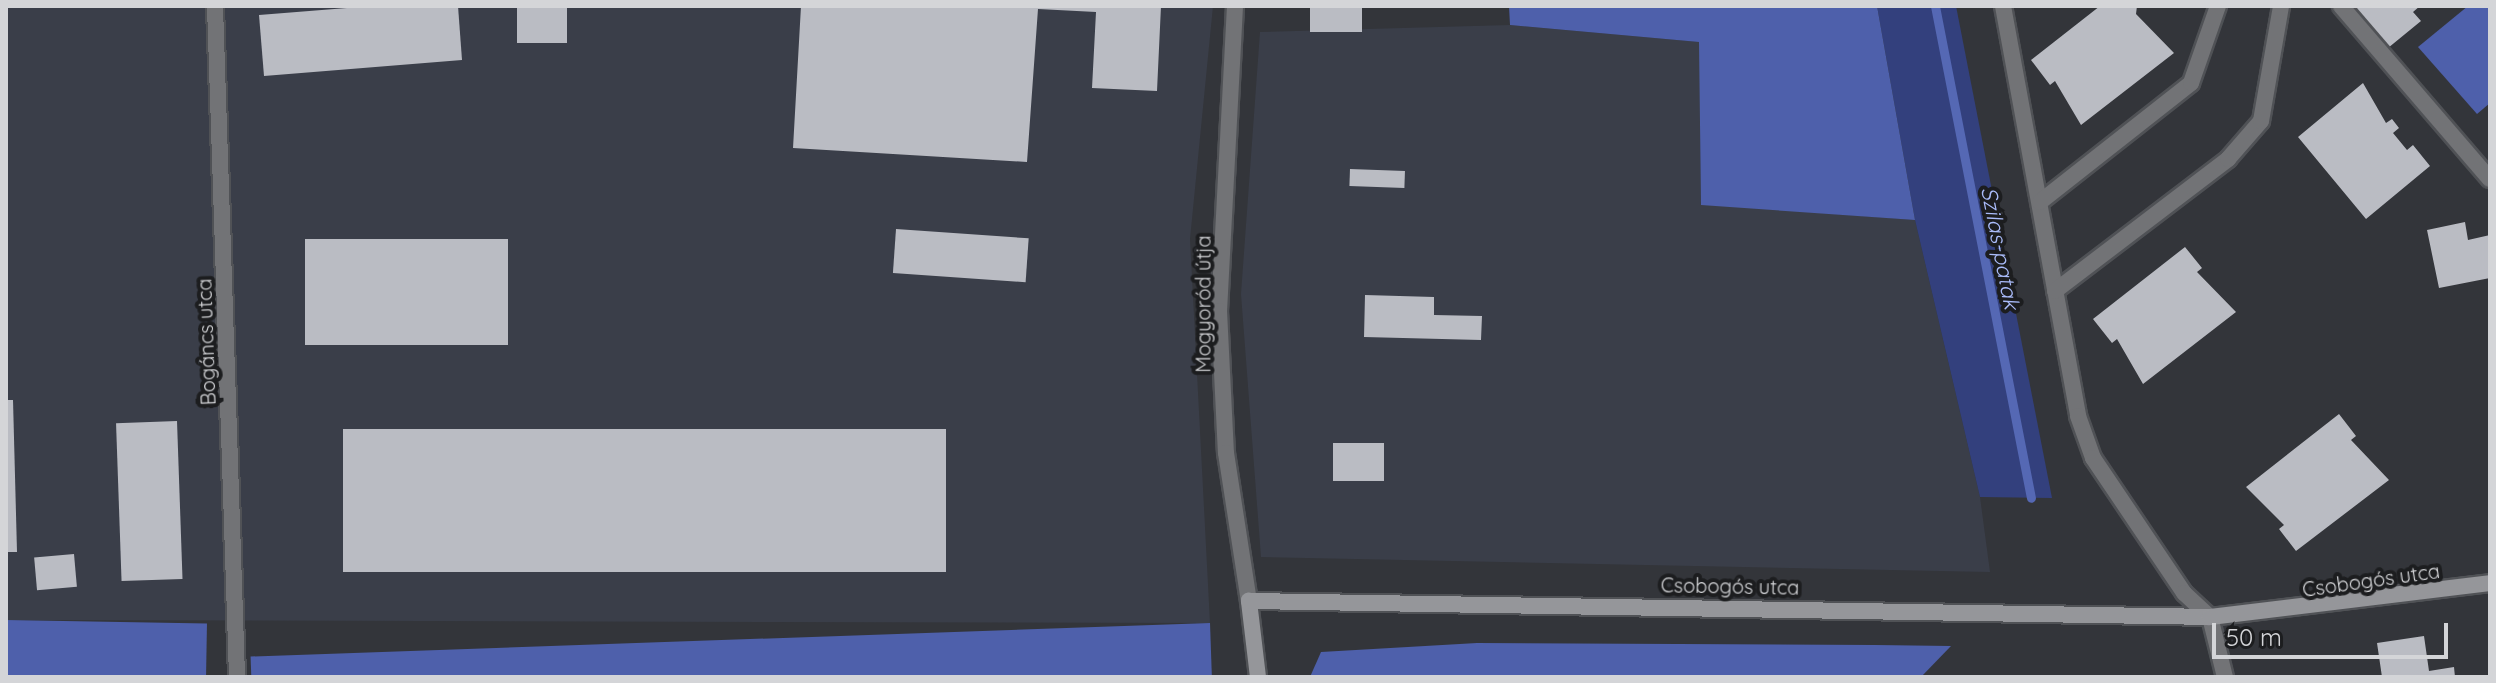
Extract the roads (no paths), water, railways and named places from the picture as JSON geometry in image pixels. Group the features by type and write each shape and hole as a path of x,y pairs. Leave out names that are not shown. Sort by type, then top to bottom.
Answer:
{"street":[{"name":"Bogáncs utca","path":"215,6 237,677"},
{"name":"Mogyoród útja","path":"1235,6 1219,311 1226,453 1249,601"},
{"path":"2003,6 2055,291 2093,458 2184,593 2210,617 2225,677"},
{"path":"2040,202 2191,83 2218,6"},
{"path":"2055,291 2228,159 2261,121 2281,6"},
{"path":"2341,6 2490,179"},
{"name":"Csobogós utca","path":"1249,601 2210,617 2490,583"},
{"path":"1249,601 1258,677"}],"waterway":[{"name":"Szilas-patak","path":"1935,6 2031,498"}]}
